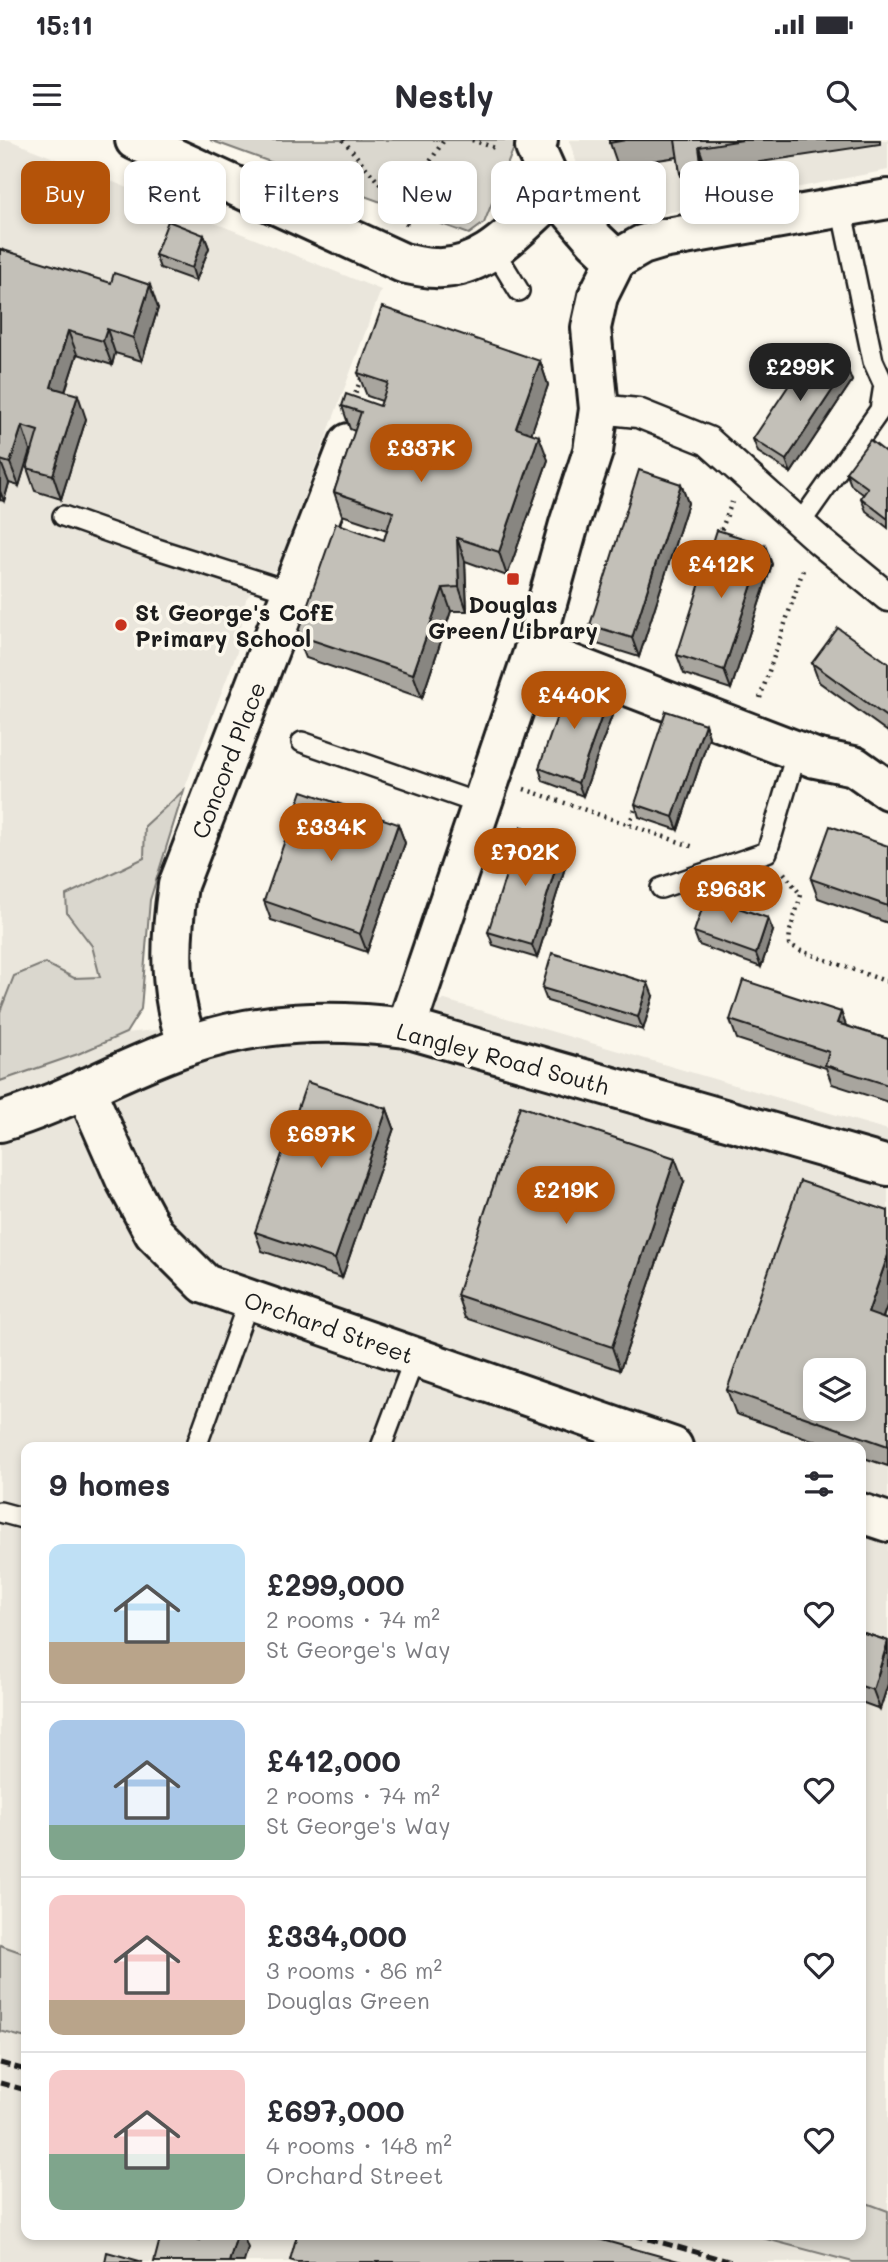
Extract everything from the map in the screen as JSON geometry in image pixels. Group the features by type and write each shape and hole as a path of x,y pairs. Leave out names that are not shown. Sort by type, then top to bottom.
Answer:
{"street":[{"path":"135,140 403,263 437,269 463,264 490,251 521,224"},
{"path":"538,140 535,147 541,161"},
{"path":"406,1028 534,650 569,524 593,451 599,409 591,328 598,296 616,260 642,245 662,239 888,199"},
{"path":"581,224 616,260"},
{"path":"599,409 638,413 708,441 821,542 888,597"},
{"name":"Concord Place","path":"188,1045 178,1013 171,958 178,886 349,443"},
{"path":"534,650 815,758 854,766 888,790"},
{"name":"Langley Road South","path":"0,1122 188,1045 237,1031 282,1023 338,1022 406,1028 888,1166"},
{"name":"Orchard Street","path":"85,1088 126,1181 154,1233 205,1284 659,1442"},
{"path":"866,1515 888,1522"}],"lane":[{"path":"801,522 880,410 884,385 881,360 841,207"},
{"path":"490,251 505,268 519,291"},
{"path":"63,516 292,592"},
{"path":"302,742 485,791"},
{"path":"661,888 767,852 797,751"},
{"path":"198,1442 249,1300"},
{"path":"383,1442 415,1357"},
{"path":"0,1512 21,1518"}],"path":[{"path":"343,140 400,208 444,140"},
{"path":"472,140 499,149"},
{"path":"349,443 342,432 362,375"},
{"path":"719,537 732,499 750,477"},
{"path":"748,732 806,559 821,542"},
{"path":"485,791 629,825 709,852 714,870"},
{"path":"629,825 638,800"},
{"path":"767,852 801,895 789,944 801,951 888,982"}],"shaded area":[{"path":"0,140 9,140 61,161 21,161 21,224 110,224 110,181 124,186 124,224 217,224 381,290 277,569 263,577 246,599 237,652 184,790 150,900 141,1009 126,1033 445,1000 888,1130 888,2262 0,2262"},
{"path":"210,140 517,140 509,161 491,161 491,205 484,223 469,234 441,224 477,224 477,161 378,161 378,201 364,196 364,161 268,161"},
{"path":"569,140 888,140 888,170 799,187 799,161 680,161 680,210 666,213 666,161 576,161"},
{"path":"184,790 150,900 141,1009 126,1033 78,1054 0,1081 0,1012 14,976 45,963 74,978 100,977 92,946 67,913 66,895 144,858 145,826"},
{"path":"0,1945 21,1952 21,2037 0,2031"},
{"path":"866,2203 888,2211 888,2262 853,2262 770,2240 866,2240"}],"building":[{"path":"675,140 743,140 699,147 701,161 680,161 680,173"},
{"path":"167,224 176,224 204,235 192,268 155,255"},
{"path":"0,249 111,283 114,273 150,285 133,338 107,329 103,341 68,331 51,387 78,395 53,475 27,468 38,431 22,426 10,463 0,460"},
{"path":"382,307 540,361 516,428 539,436 499,552 457,538 459,587 443,588 413,674 297,635 336,523 384,540 393,512 334,492 361,412 342,406 346,394 380,406 388,383 358,373"},
{"path":"815,346 847,368 786,460 753,439"},
{"path":"870,440 888,454 888,519 861,498 868,488 846,472"},
{"path":"639,470 681,484 632,638 590,625"},
{"path":"717,530 765,545 724,670 677,655"},
{"path":"838,628 888,663 888,718 812,663"},
{"path":"570,679 610,693 578,783 539,768"},
{"path":"666,711 705,724 673,817 635,804"},
{"path":"302,791 398,824 360,934 264,901"},
{"path":"830,826 888,846 888,906 811,879"},
{"path":"521,827 562,847 532,945 488,932"},
{"path":"706,897 768,918 756,954 694,932"},
{"path":"552,953 648,983 638,1017 542,988"},
{"path":"743,980 841,1012 837,1023 888,1039 888,1085 825,1065 829,1052 730,1020"},
{"path":"307,1082 387,1109 335,1259 255,1232"},
{"path":"520,1106 675,1158 612,1347 457,1295"},
{"path":"800,1181 888,1211 888,1255 868,1313 888,1320 888,1446 816,1421 866,1421 866,1358 803,1358 803,1416 727,1390"},
{"path":"866,1634 888,1641 873,1690 866,1688"},
{"path":"160,2240 236,2240 229,2262 154,2262"},
{"path":"296,2240 602,2240 682,2262 296,2262 290,2260"},
{"path":"107,2252 143,2262 105,2262"}],"railway":[{"path":"0,2063 21,2069"},
{"path":"0,2083 21,2089"},
{"path":"652,2240 732,2262"}],"place":[{"name":"Douglas Green/Library","path":"513,579"},
{"name":"St George's CofE Primary School","path":"121,625"}]}
